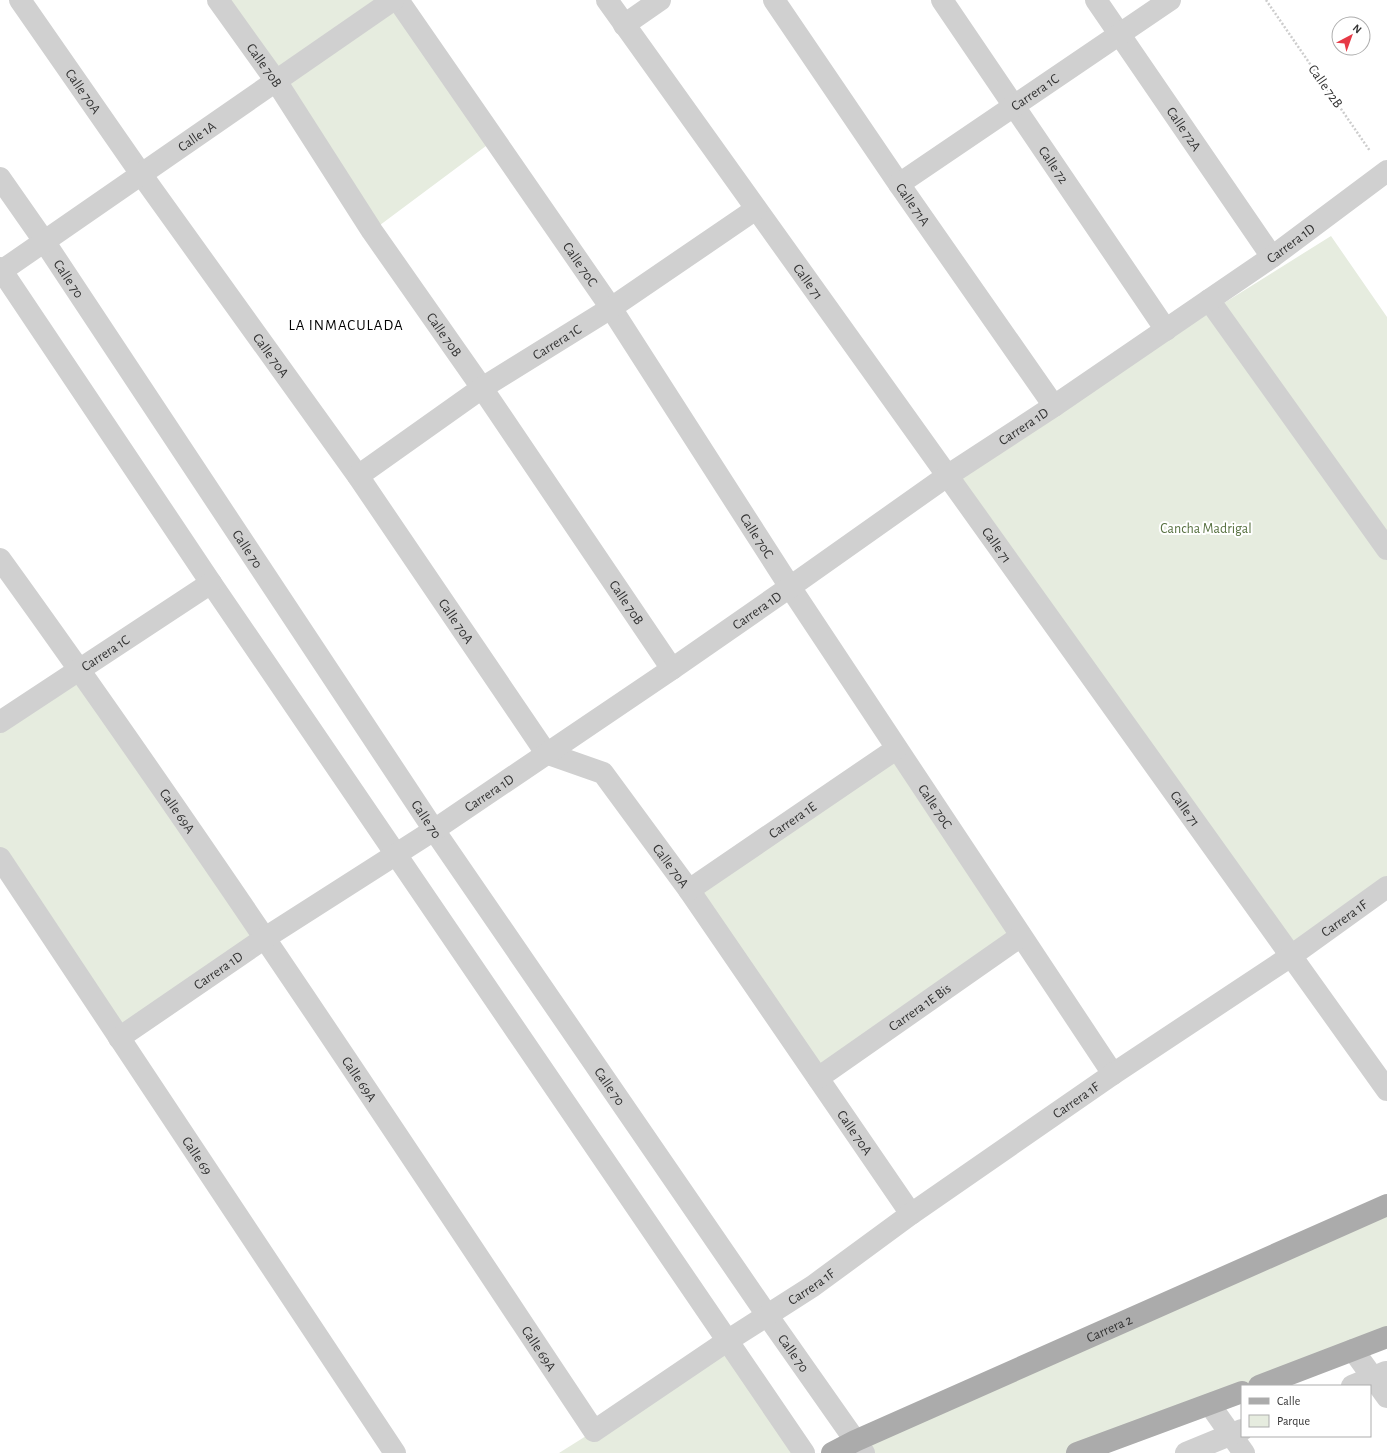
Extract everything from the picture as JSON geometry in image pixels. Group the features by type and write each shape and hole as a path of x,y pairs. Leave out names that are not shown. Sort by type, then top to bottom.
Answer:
{"main road":[{"name":"Carrera 2","path":"832,1453 860,1447 1387,1205"},
{"path":"1262,1385 1387,1337"},
{"path":"1077,1453 1241,1392"}],"street":[{"name":"Calle 70A","path":"20,0 141,174 358,476 546,753 603,772 689,890 911,1214"},
{"name":"Calle 70B","path":"218,0 276,81 372,231 482,388 672,669"},
{"name":"Calle 1A","path":"1,270 393,0"},
{"name":"Calle 70C","path":"398,0 611,308 790,588 1113,1074"},
{"name":"Calle 71","path":"607,0 1387,1090"},
{"path":"624,25 660,0"},
{"name":"Calle 71A","path":"774,0 899,184 1054,406"},
{"name":"Calle 72","path":"942,0 1166,330"},
{"name":"Calle 72A","path":"1096,0 1272,257"},
{"name":"Carrera 1C","path":"899,184 1170,0"},
{"name":"Carrera 1D","path":"119,1038 265,938 434,830 672,669 790,588 947,476 1054,406 1272,257 1386,172"},
{"name":"Calle 70","path":"0,178 44,241 434,830 767,1315 860,1447"},
{"name":"Carrera 1C","path":"358,476 482,388 611,308 756,209"},
{"path":"1,270 211,583 804,1453"},
{"path":"1209,300 1387,550"},
{"name":"Calle 69A","path":"0,559 80,669 265,938 594,1431 767,1315"},
{"name":"Carrera 1C","path":"0,722 211,583"},
{"name":"Carrera 1E","path":"689,890 896,749"},
{"name":"Calle 69","path":"0,858 395,1453"},
{"name":"Carrera 1F","path":"767,1315 813,1286 911,1214 1113,1074 1291,956 1387,887"},
{"name":"Carrera 1E Bis","path":"818,1078 1021,936"},
{"path":"1353,1350 1380,1375 1387,1396"},
{"path":"1355,1385 1380,1375"},
{"path":"1210,1405 1236,1432 1244,1453"},
{"path":"1186,1453 1236,1432"}],"path":[{"name":"Calle 72B","path":"1266,0 1386,172"}],"green space":[{"path":"218,0 398,0 494,140 372,231"},
{"name":"Cancha Madrigal","path":"1331,236 1387,317 1387,887 1291,956 947,476"},
{"path":"80,669 265,938 119,1038 0,858 0,722"},
{"path":"896,749 1021,936 818,1078 689,890"},
{"path":"1387,1205 1387,1334 1254,1385 1241,1385 1241,1390 1077,1453 832,1453"},
{"path":"727,1341 804,1453 559,1453 594,1431"}],"district":[{"name":"LA INMACULADA","path":"346,325"}]}
